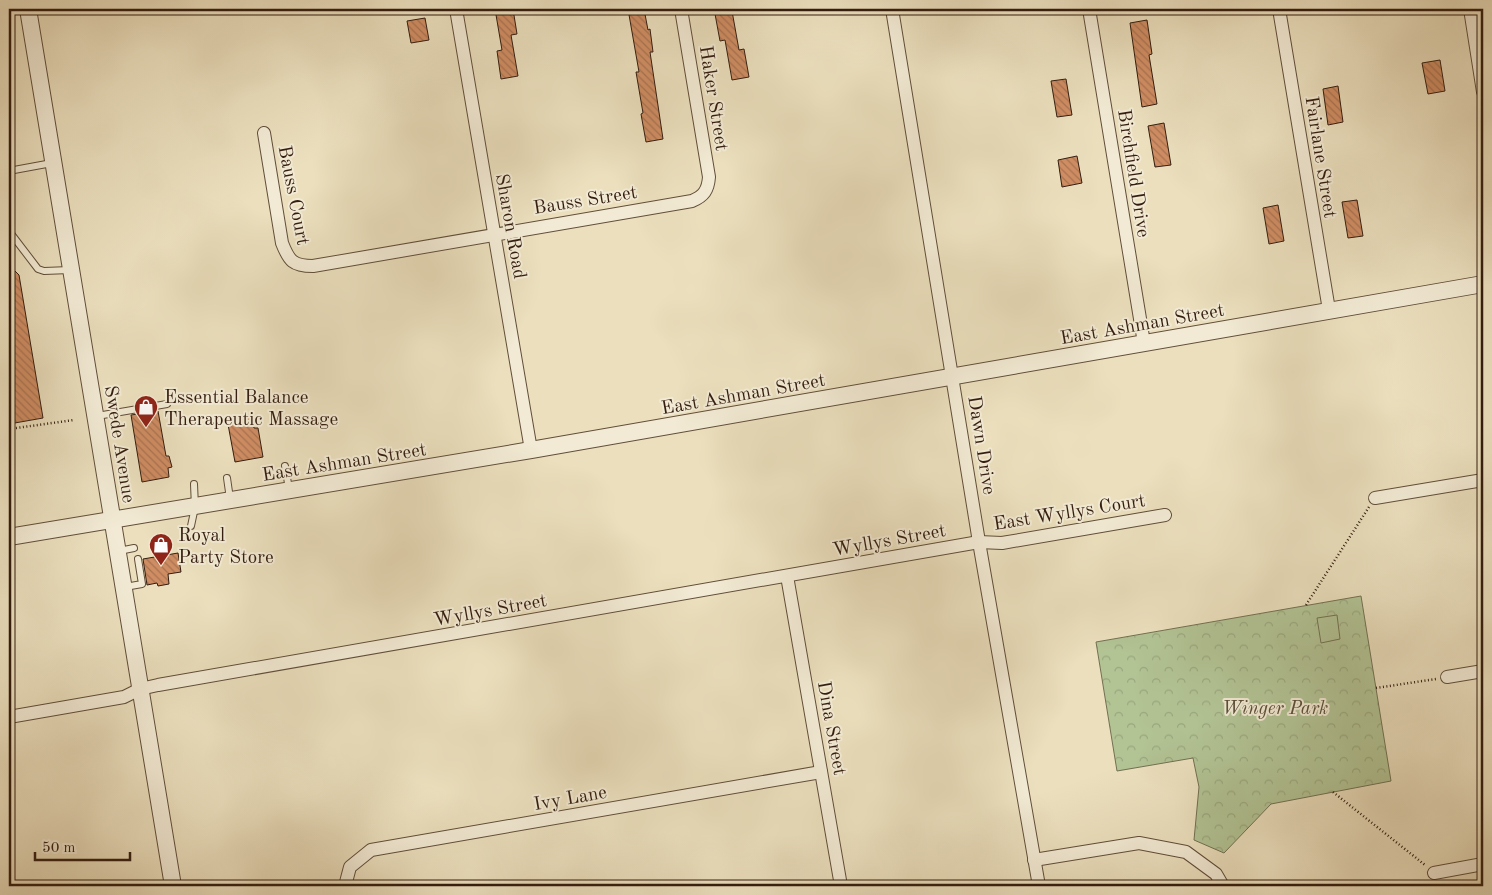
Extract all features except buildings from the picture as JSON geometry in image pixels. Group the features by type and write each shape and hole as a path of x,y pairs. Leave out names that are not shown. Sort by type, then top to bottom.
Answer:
{"street":[{"name":"Swede Avenue","path":"28,9 113,520 126,549 124,587 173,886"},
{"name":"Sharon Road","path":"456,9 531,450"},
{"name":"Haker Street","path":"681,9 708,178 705,193"},
{"name":"Dawn Drive","path":"892,9 954,378 979,542 1038,886"},
{"name":"Birchfield Drive","path":"1089,9 1144,343"},
{"name":"Fairlane Street","path":"1278,9 1329,310"},
{"path":"1470,9 1483,92"},
{"name":"Bauss Court","path":"264,133 282,243 287,254 295,264 304,266 352,259"},
{"name":"Bauss Street","path":"352,259 692,200 705,193"},
{"name":"East Ashman Street","path":"9,537 954,378 1483,284"},
{"path":"1375,498 1483,480"},
{"name":"East Wyllys Court","path":"979,542 1002,543 1165,515"},
{"name":"Wyllys Street","path":"9,717 124,697 140,689 979,542"},
{"name":"Dina Street","path":"787,576 841,886"},
{"path":"1447,677 1483,671"},
{"name":"Ivy Lane","path":"346,886 350,867 371,850 821,772"},
{"path":"1034,860 1139,843 1186,852 1216,874 1223,886"},
{"path":"1434,873 1483,864"}],"lane":[{"path":"14,170 54,163"},
{"path":"9,232 38,269 44,271 72,270"},
{"path":"96,416 167,404"},
{"path":"285,466 289,490"},
{"path":"227,478 230,500"},
{"path":"191,526 195,506 194,484"},
{"path":"124,587 142,584 138,558"}],"path":[{"path":"9,429 74,420"},
{"path":"1306,605 1375,498"},
{"path":"1376,688 1447,677"},
{"path":"1333,792 1434,873"}],"green space":[{"name":"Winger Park","path":"1361,596 1391,781 1271,804 1224,853 1194,840 1199,787 1193,758 1117,771 1096,642"},
{"path":"1337,615 1340,639 1321,643 1317,618"}],"place":[{"name":"Essential Balance Therapeutic Massage","path":"146,428"},
{"name":"Royal Party Store","path":"161,566"}]}
